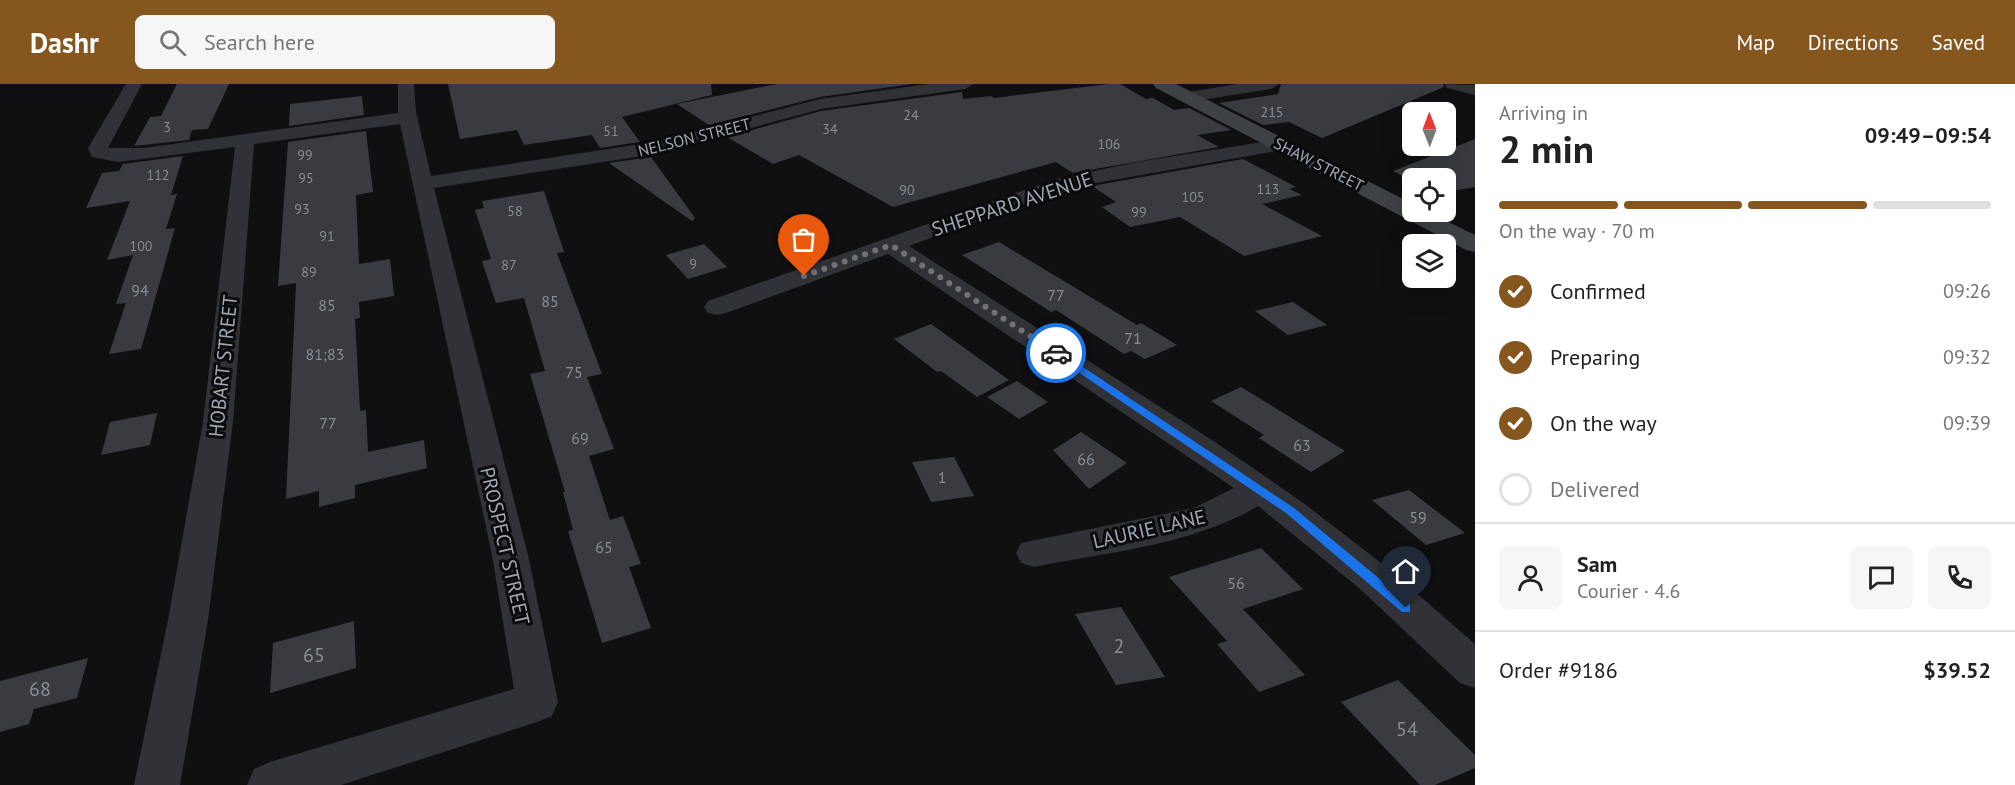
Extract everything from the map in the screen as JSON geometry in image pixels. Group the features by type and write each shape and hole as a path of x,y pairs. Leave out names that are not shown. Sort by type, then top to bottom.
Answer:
{"street":[{"path":"134,84 98,148 99,153 127,156 408,117 406,84"},
{"name":"NELSON STREET","path":"423,183 655,148 820,104 896,88 965,84"},
{"name":"SHAW STREET","path":"1162,84 1475,245"},
{"path":"1188,97 1271,84"},
{"path":"1453,84 1475,90"},
{"name":"PROSPECT STREET","path":"270,785 537,702 510,555 408,117"},
{"name":"HOBART STREET","path":"157,785 188,620 218,422 245,140"},
{"name":"SHEPPARD AVENUE","path":"891,245 1077,179 1281,145"},
{"path":"717,307 891,245"},
{"name":"SHEPPARD AVENUE","path":"891,245 1259,489 1345,554 1475,670"},
{"name":"LAURIE LANE","path":"1034,553 1200,520 1227,508 1259,489"}],"building":[{"path":"177,84 229,84 208,129 192,130 189,140 134,146 150,117 161,116"},
{"path":"448,84 711,84 712,95 622,117 640,142 600,148 592,135 524,145 517,130 460,139"},
{"path":"777,84 912,84 820,97 709,125 677,104"},
{"path":"1120,84 1146,99 1153,98 1174,110 1189,108 1231,130 1197,135 1219,147 1073,173 1056,162 893,207 799,155 773,164 727,137 821,111 962,92 963,99 991,96 994,98"},
{"path":"1281,84 1443,84 1444,87 1408,102 1402,102 1402,105 1322,138 1289,122 1263,125 1219,103 1278,94"},
{"path":"362,96 364,115 289,126 290,104"},
{"path":"366,131 373,192 356,195 359,264 390,259 394,296 359,302 360,318 355,319 360,411 366,410 368,452 424,440 427,468 355,485 355,498 319,507 319,491 286,499 296,283 278,286 288,142"},
{"path":"1475,139 1475,187 1456,190 1456,168 1402,168 1402,176 1393,171 1431,156 1456,156 1456,146"},
{"path":"183,156 171,195 177,194 166,229 175,228 141,349 109,354 126,303 116,304 133,255 107,260 130,201 86,208 102,173 119,171 123,164"},
{"path":"651,157 695,218 692,221 609,163"},
{"path":"1243,159 1296,187 1289,189 1302,195 1262,204 1322,236 1244,256 1180,217 1130,227 1102,207 1116,202 1092,186"},
{"path":"544,191 564,252 557,253 602,374 587,377 614,449 589,456 610,520 623,516 641,564 629,567 651,628 602,643 568,531 573,530 563,492 565,492 530,374 545,371 524,298 496,303 482,261 491,259 475,210 484,208 482,201"},
{"path":"999,242 1137,325 1141,323 1177,345 1145,359 1131,351 1124,354 1056,310 1051,312 962,255"},
{"path":"704,244 727,267 688,279 666,255"},
{"path":"1293,302 1327,325 1288,335 1255,311"},
{"path":"931,324 1009,380 977,397 941,371 937,372 894,339"},
{"path":"1017,381 1048,402 1019,419 987,397"},
{"path":"1241,387 1345,451 1311,472 1259,438 1264,435 1211,401"},
{"path":"157,413 150,445 101,455 110,422"},
{"path":"1081,432 1127,463 1089,489 1053,450"},
{"path":"954,457 974,496 931,502 912,462"},
{"path":"1409,490 1465,533 1426,545 1372,500"},
{"path":"1261,548 1303,589 1243,609 1305,675 1259,692 1217,644 1227,641 1169,577"},
{"path":"1121,607 1165,677 1116,685 1075,614"},
{"path":"354,621 356,668 270,693 273,643"},
{"path":"88,658 77,698 34,709 29,724 0,732 0,681"},
{"path":"1398,680 1475,755 1475,768 1435,785 1420,785 1341,702"}],"way so far":[{"path":"804,276 891,245 1056,353"}],"route":[{"path":"1056,353 1204,450 1290,511 1345,554 1406,608"}]}
